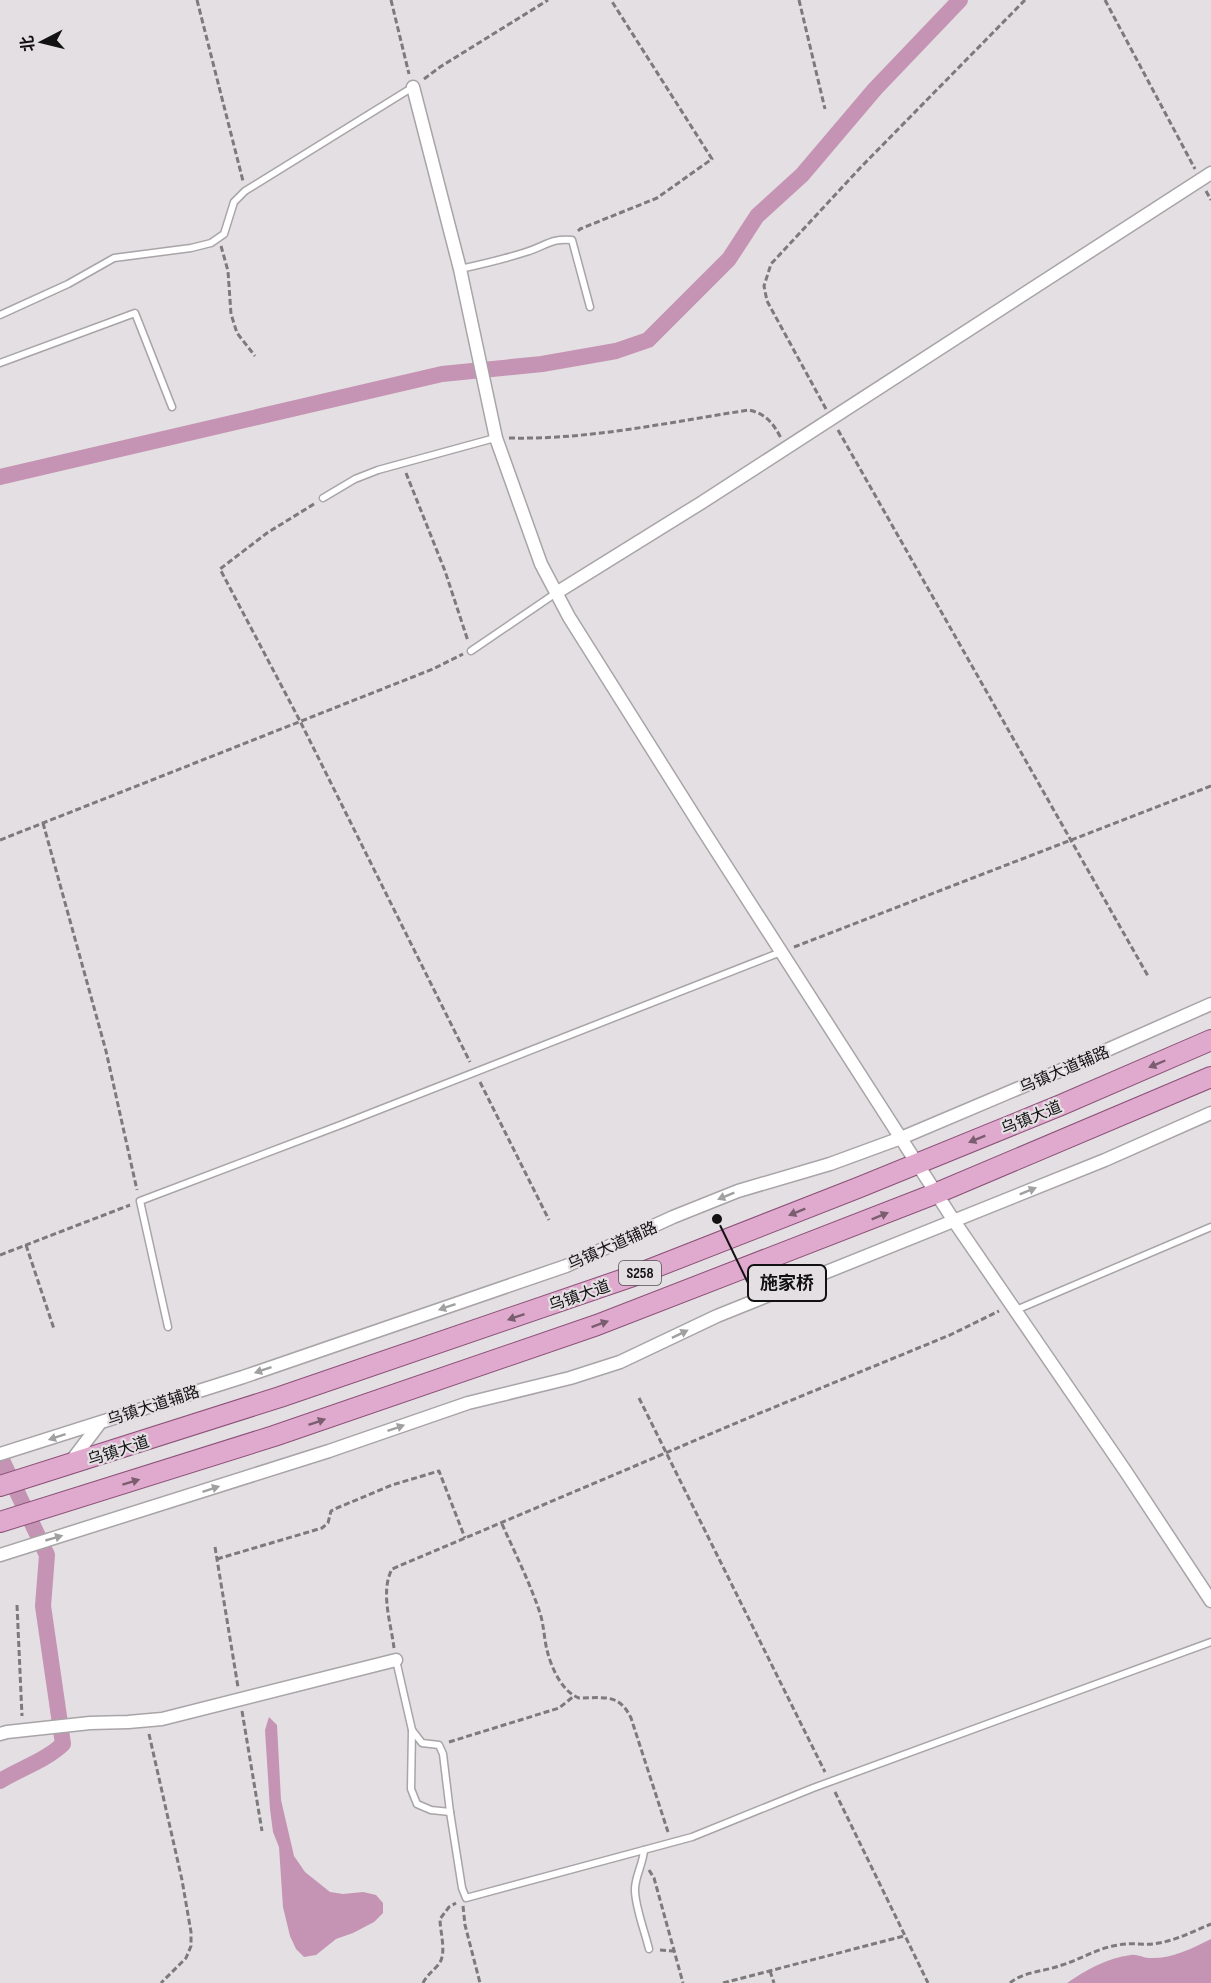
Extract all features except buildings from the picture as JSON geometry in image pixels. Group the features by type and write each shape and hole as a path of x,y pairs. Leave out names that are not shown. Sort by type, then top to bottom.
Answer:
{"main road":[{"name":"乌镇大道","path":"0,1486 280,1397 593,1290 786,1216 1062,1105 1211,1040"},
{"name":"乌镇大道","path":"3,1521 264,1440 597,1325 937,1193 1211,1077"}],"street":[{"path":"413,87 460,269 496,438 541,564 556,593 781,952 954,1221 1126,1472 1211,1601"},
{"path":"556,593 1206,177"},
{"name":"乌镇大道辅路","path":"0,1454 243,1377 557,1269 673,1217 738,1191 830,1164 901,1138 1211,1004"},
{"path":"6,1552 318,1455 468,1403 596,1371 652,1348 717,1316 1105,1160 1211,1113"},
{"path":"62,1468 101,1422"},
{"path":"0,1734 90,1723 146,1720 198,1711 396,1660"}],"lane":[{"path":"0,315 68,284 114,258 191,248 211,243 224,234 234,202 245,191 413,87"},
{"path":"460,269 520,255 558,239 572,240 590,307"},
{"path":"0,363 135,314 172,407"},
{"path":"323,498 356,479 402,463 496,438"},
{"path":"471,651 556,593"},
{"path":"168,1327 140,1201 781,952"},
{"path":"1013,1307 1211,1227"},
{"path":"412,1730 422,1743 439,1745 443,1754 462,1888 466,1898 692,1837 830,1782 1211,1642"},
{"path":"396,1660 412,1730 411,1789 417,1804 431,1810 450,1812"},
{"path":"644,1850 643,1862 636,1877 635,1891 649,1949"}],"path":[{"path":"197,0 245,191"},
{"path":"391,0 413,87 440,67 548,0"},
{"path":"572,240 580,229 657,198 712,159 611,0"},
{"path":"799,0 825,109"},
{"path":"1025,0 861,167 771,264 764,286 766,300 831,418 1148,976"},
{"path":"1105,0 1206,177 1211,200"},
{"path":"219,238 228,271 231,314 237,333 255,356"},
{"path":"496,438 557,437 625,430 749,410 760,412 771,421 787,447"},
{"path":"0,840 433,669 471,651 445,571 402,463"},
{"path":"323,498 267,533 220,569 300,722 549,1220"},
{"path":"781,952 1211,786"},
{"path":"0,1255 140,1201 106,1051 43,823"},
{"path":"26,1245 54,1329"},
{"path":"396,1660 387,1594 387,1580 392,1569 1013,1307"},
{"path":"639,1398 928,1983"},
{"path":"217,1559 322,1528 328,1523 331,1511 337,1508 392,1485 439,1471 465,1538"},
{"path":"502,1523 540,1612 546,1633 547,1650 559,1678 569,1694 579,1698 617,1699 625,1706 672,1842"},
{"path":"17,1605 23,1730"},
{"path":"439,1745 559,1708 574,1696"},
{"path":"146,1720 182,1880 191,1932 191,1946 186,1958 161,1983"},
{"path":"643,1862 654,1878 683,1983"},
{"path":"423,1983 429,1972 440,1963 443,1953 440,1919 449,1907 466,1898"},
{"path":"466,1898 463,1907 465,1925 480,1983"},
{"path":"1010,1983 1023,1975 1063,1965 1084,1954 1116,1945 1157,1944 1211,1924"},
{"path":"723,1983 904,1936"},
{"path":"649,1949 674,1951"},
{"path":"770,1971 774,1983"}],"shaded area":[{"path":"269,1717 277,1725 281,1800 294,1856 305,1872 330,1892 343,1894 363,1892 376,1895 383,1903 383,1913 374,1922 336,1939 316,1955 304,1957 296,1949 290,1936 283,1907 279,1847 273,1832 270,1809 265,1730"},
{"path":"1211,1939 1211,1983 1067,1983 1089,1969 1114,1959 1133,1955 1149,1958 1166,1957 1189,1950"}],"waterway":[{"path":"0,477 442,374 542,364 616,351 648,340 729,259 757,216 802,175 875,89 960,0"},
{"path":"0,1456 47,1555 43,1606 63,1744 41,1760 0,1781"}],"place":[{"name":"施家桥","path":"717,1219"}]}
